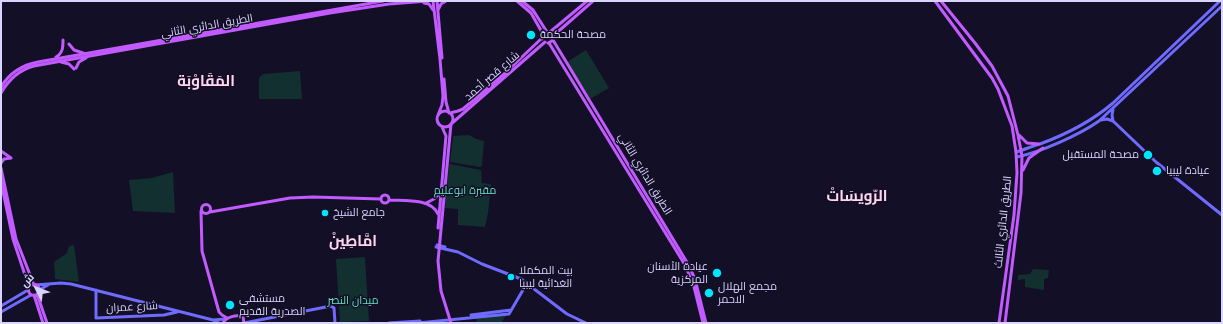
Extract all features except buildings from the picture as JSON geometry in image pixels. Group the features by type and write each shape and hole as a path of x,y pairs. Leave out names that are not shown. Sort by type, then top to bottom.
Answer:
{"main road":[{"name":"الطريق الدائري الثاني","path":"1,87 12,73 23,66 54,59 383,1"},
{"name":"الطريق الدائري الثاني","path":"1,93 9,81 22,71 34,66 330,13 389,4 428,1"},
{"path":"432,1 436,13 446,102 452,118 439,216 438,246"},
{"path":"436,1 443,96 437,122 442,127 446,136 436,269 438,285 449,320"},
{"path":"436,13 441,4 446,1"},
{"path":"517,1 531,12 543,34 542,38 545,42 549,43 593,1"},
{"path":"522,1 533,10 553,38"},
{"path":"543,34 549,32 587,1"},
{"name":"الطريق الدائري الثالث","path":"935,1 995,82 1012,126 1016,152 1016,193 999,323"},
{"name":"الطريق الدائري الثالث","path":"941,1 975,43 1000,80 1008,96 1018,135 1022,156 1022,172 1015,242 1004,323"},
{"path":"1016,152 1078,128 1099,114 1220,1"},
{"path":"418,2 429,4 436,13"},
{"path":"1016,157 1076,135 1099,121 1222,6"},
{"path":"1187,32 1191,36"},
{"name":"شارع قصر أحمد","path":"449,113 463,109 525,55 542,38"},
{"name":"الطريق الدائري الثاني","path":"553,38 688,264 695,278 706,323"},
{"path":"54,59 61,54 63,40"},
{"name":"شارع قصر أحمد","path":"451,124 545,42"},
{"name":"الطريق الدائري الثاني","path":"549,43 685,265 694,287 703,323"},
{"path":"69,44 77,52 86,53"},
{"path":"60,62 69,64 75,68 81,60 90,56"},
{"path":"1113,109 1113,121"},
{"path":"438,115 444,112 449,113"},
{"path":"1099,121 1107,119 1113,121 1156,162 1222,215"},
{"path":"442,127 447,127 451,124"},
{"path":"1018,135 1027,143 1039,144"},
{"path":"1022,172 1029,158 1043,148"},
{"path":"1,151 11,158 4,159 1,163"},
{"path":"1,168 16,239 35,285 39,290"},
{"path":"1,182 13,239 29,288 34,295 47,323"},
{"path":"428,203 436,198 441,189"},
{"path":"201,211 204,214 290,198 313,197 381,199 382,202 385,203 389,200 441,204"},
{"path":"428,203 435,208 439,216"},
{"path":"219,210 208,205 202,206 202,252 219,312 226,319"},
{"path":"202,224 210,209 208,205"},
{"path":"438,246 458,252 482,264 512,275 527,283 567,314 586,323"},
{"path":"1,306 35,285 64,283 213,320 219,323"},
{"path":"418,323 509,314 527,283"},
{"path":"1,312 34,295 39,290 50,284"},
{"name":"شارع عمران","path":"96,290 96,318 168,314 178,312"},
{"path":"34,295 43,323"},
{"path":"213,320 240,316 244,319 244,323 331,306 334,308 335,323"},
{"path":"389,323 449,320 511,310"},
{"path":"223,323 226,319"}],"green space":[{"path":"586,50 609,88 590,99 567,62"},
{"path":"300,71 302,99 259,99 259,78 263,74"},
{"path":"469,135 484,141 482,166 480,167 450,162 453,136"},
{"name":"مقبرة ابوعليم","path":"450,164 481,170 482,183 491,184 485,227 458,225 458,209 445,208"},
{"path":"173,172 175,213 133,211 129,180 152,178"},
{"path":"74,245 79,282 55,279 54,262 67,253 69,246"},
{"name":"ميدان النصر","path":"365,257 369,321 340,322 336,259"},
{"path":"1033,269 1049,270 1048,278 1044,279 1044,290 1025,287 1025,279 1018,280 1018,275 1030,274"},
{"path":"507,314 501,323 477,323 476,317"}],"place":[{"name":"مصحة الحكمة","path":"531,35"},
{"name":"مصحة المستقبل","path":"1148,155"},
{"name":"عيادة ليبيا","path":"1157,171"},
{"name":"جامع الشيخ","path":"325,213"},
{"name":"عيادة الأسنان المركزية","path":"717,273"},
{"name":"بيت المكملا الغذائية ليبيا","path":"511,277"},
{"name":"مجمع الهلال الاحمر","path":"709,293"},
{"name":"مستشفى الصدرية القديم","path":"230,305"}],"district":[{"name":"المَقَاوْبَة","path":"206,81"},
{"name":"الرّويسَاتْ","path":"857,196"},
{"name":"امَّاطِينْ","path":"353,241"}]}
